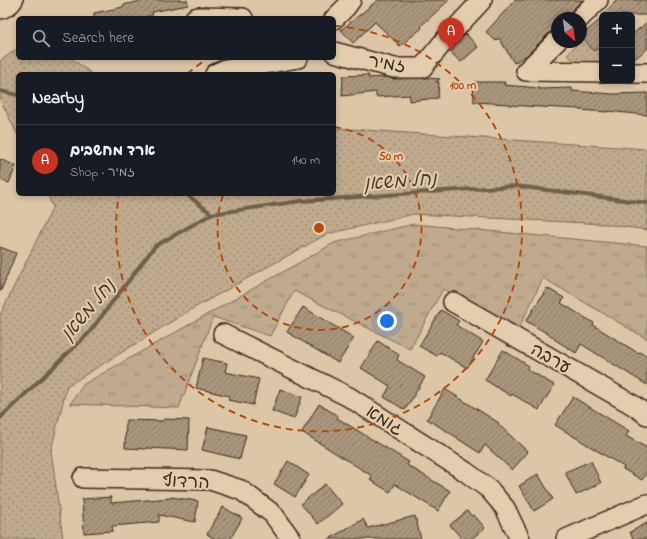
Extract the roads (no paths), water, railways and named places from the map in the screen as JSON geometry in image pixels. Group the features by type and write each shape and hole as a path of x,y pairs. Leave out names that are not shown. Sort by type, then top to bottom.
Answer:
{"street":[{"path":"0,9 3,9 13,0"},
{"path":"336,17 351,0"},
{"name":"זמיר","path":"336,53 394,68 422,68 444,40 482,0"},
{"path":"586,12 598,0"},
{"path":"551,46 526,71 599,72"},
{"path":"219,72 226,69 249,67 287,60"},
{"path":"635,73 647,73"},
{"name":"ערבה","path":"453,302 633,405 647,415"},
{"name":"גומא","path":"223,334 349,397 466,472 489,490 505,508 520,539"},
{"name":"הרדוף","path":"83,478 210,480 241,490 273,514 292,539"},
{"path":"566,539 647,504"}],"waterway":[{"path":"0,91 16,95"},
{"name":"נחל משאן","path":"0,418 88,334 155,246 212,214 301,201 516,186 647,203"},
{"path":"189,196 212,214"}],"place":[{"name":"ארד מחשבים","path":"451,51"}]}
